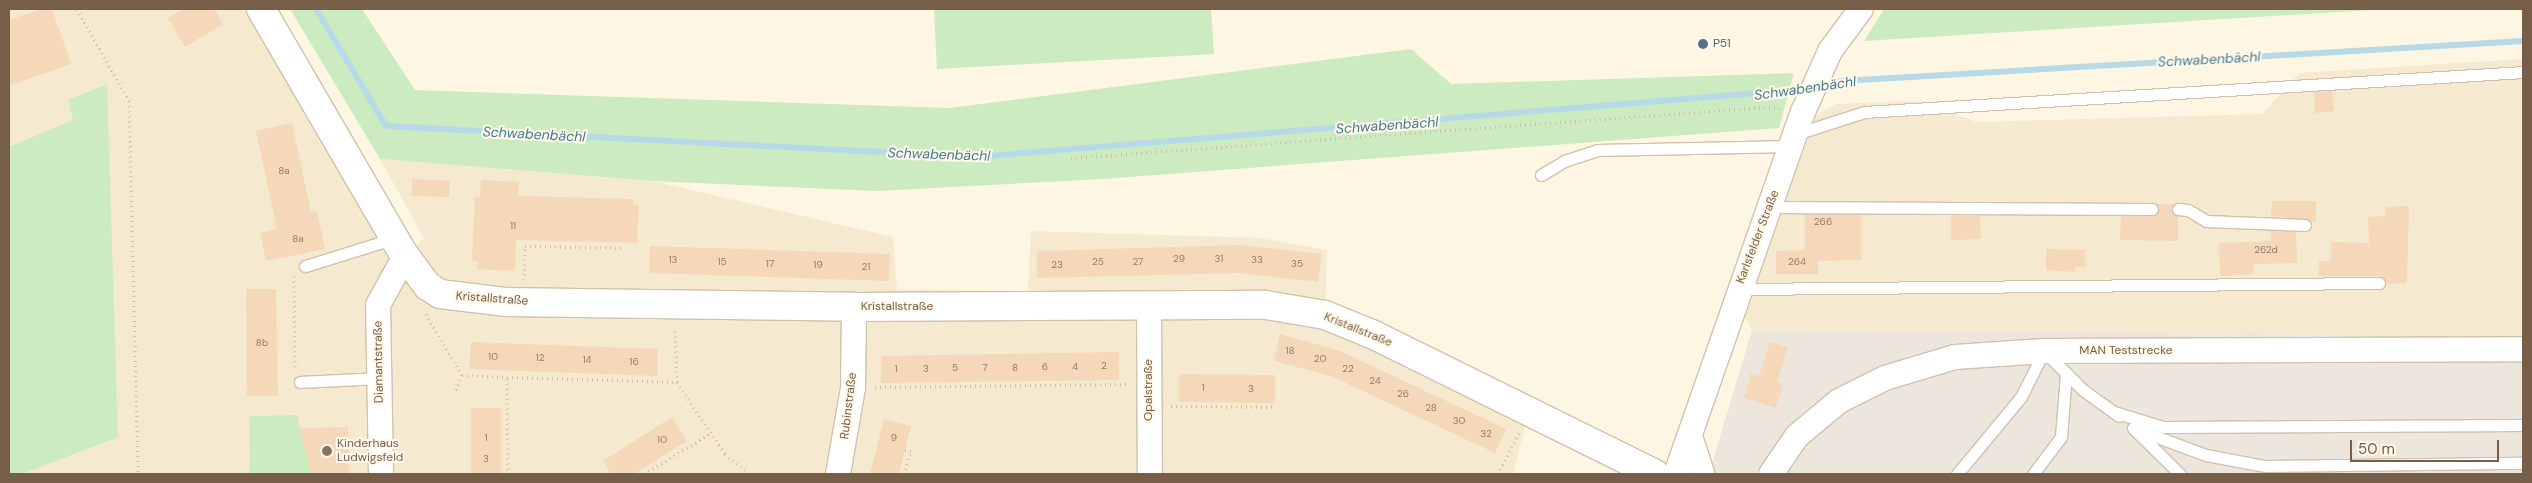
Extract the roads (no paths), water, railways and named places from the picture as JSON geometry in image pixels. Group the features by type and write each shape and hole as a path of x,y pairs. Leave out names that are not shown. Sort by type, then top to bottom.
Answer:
{"street":[{"name":"Kristallstraße","path":"261,9 407,257 440,294 523,302 854,307 1266,305 1325,315 1531,411 1655,474"},
{"name":"Karlsfelder Straße","path":"1676,474 1738,290 1771,206 1803,112 1830,51 1861,9"},
{"name":"Diamantstraße","path":"381,474 378,305 407,257"},
{"name":"Opalstraße","path":"1148,306 1150,474"},
{"name":"Rubinstraße","path":"838,474 853,388 854,307"},
{"name":"MAN Teststrecke","path":"1771,474 1797,436 1839,402 1885,378 1954,357 2044,351 2523,349"},
{"path":"1690,436 1702,474"}],"lane":[{"path":"1541,175 1564,160 1597,150 1794,140 1864,112 2523,72"},
{"path":"1771,206 2152,209"},
{"path":"2178,210 2188,210 2206,221 2305,226"},
{"path":"306,266 407,257"},
{"path":"1738,290 2379,283"},
{"path":"1957,474 2021,397 2044,351 2066,373 2133,428 2180,474"},
{"path":"2033,474 2061,438 2066,373"},
{"path":"300,382 379,378"},
{"path":"2114,412 2163,427 2523,425"},
{"path":"2133,428 2206,455 2265,466 2523,463"}],"waterway":[{"name":"Schwabenbächl","path":"316,9 386,126 974,157 1807,89"},
{"name":"Schwabenbächl","path":"1822,85 1842,81 2523,41"}],"place":[{"name":"P51","path":"1703,44"},
{"name":"Kinderhaus Ludwigsfeld","path":"327,451"}]}
